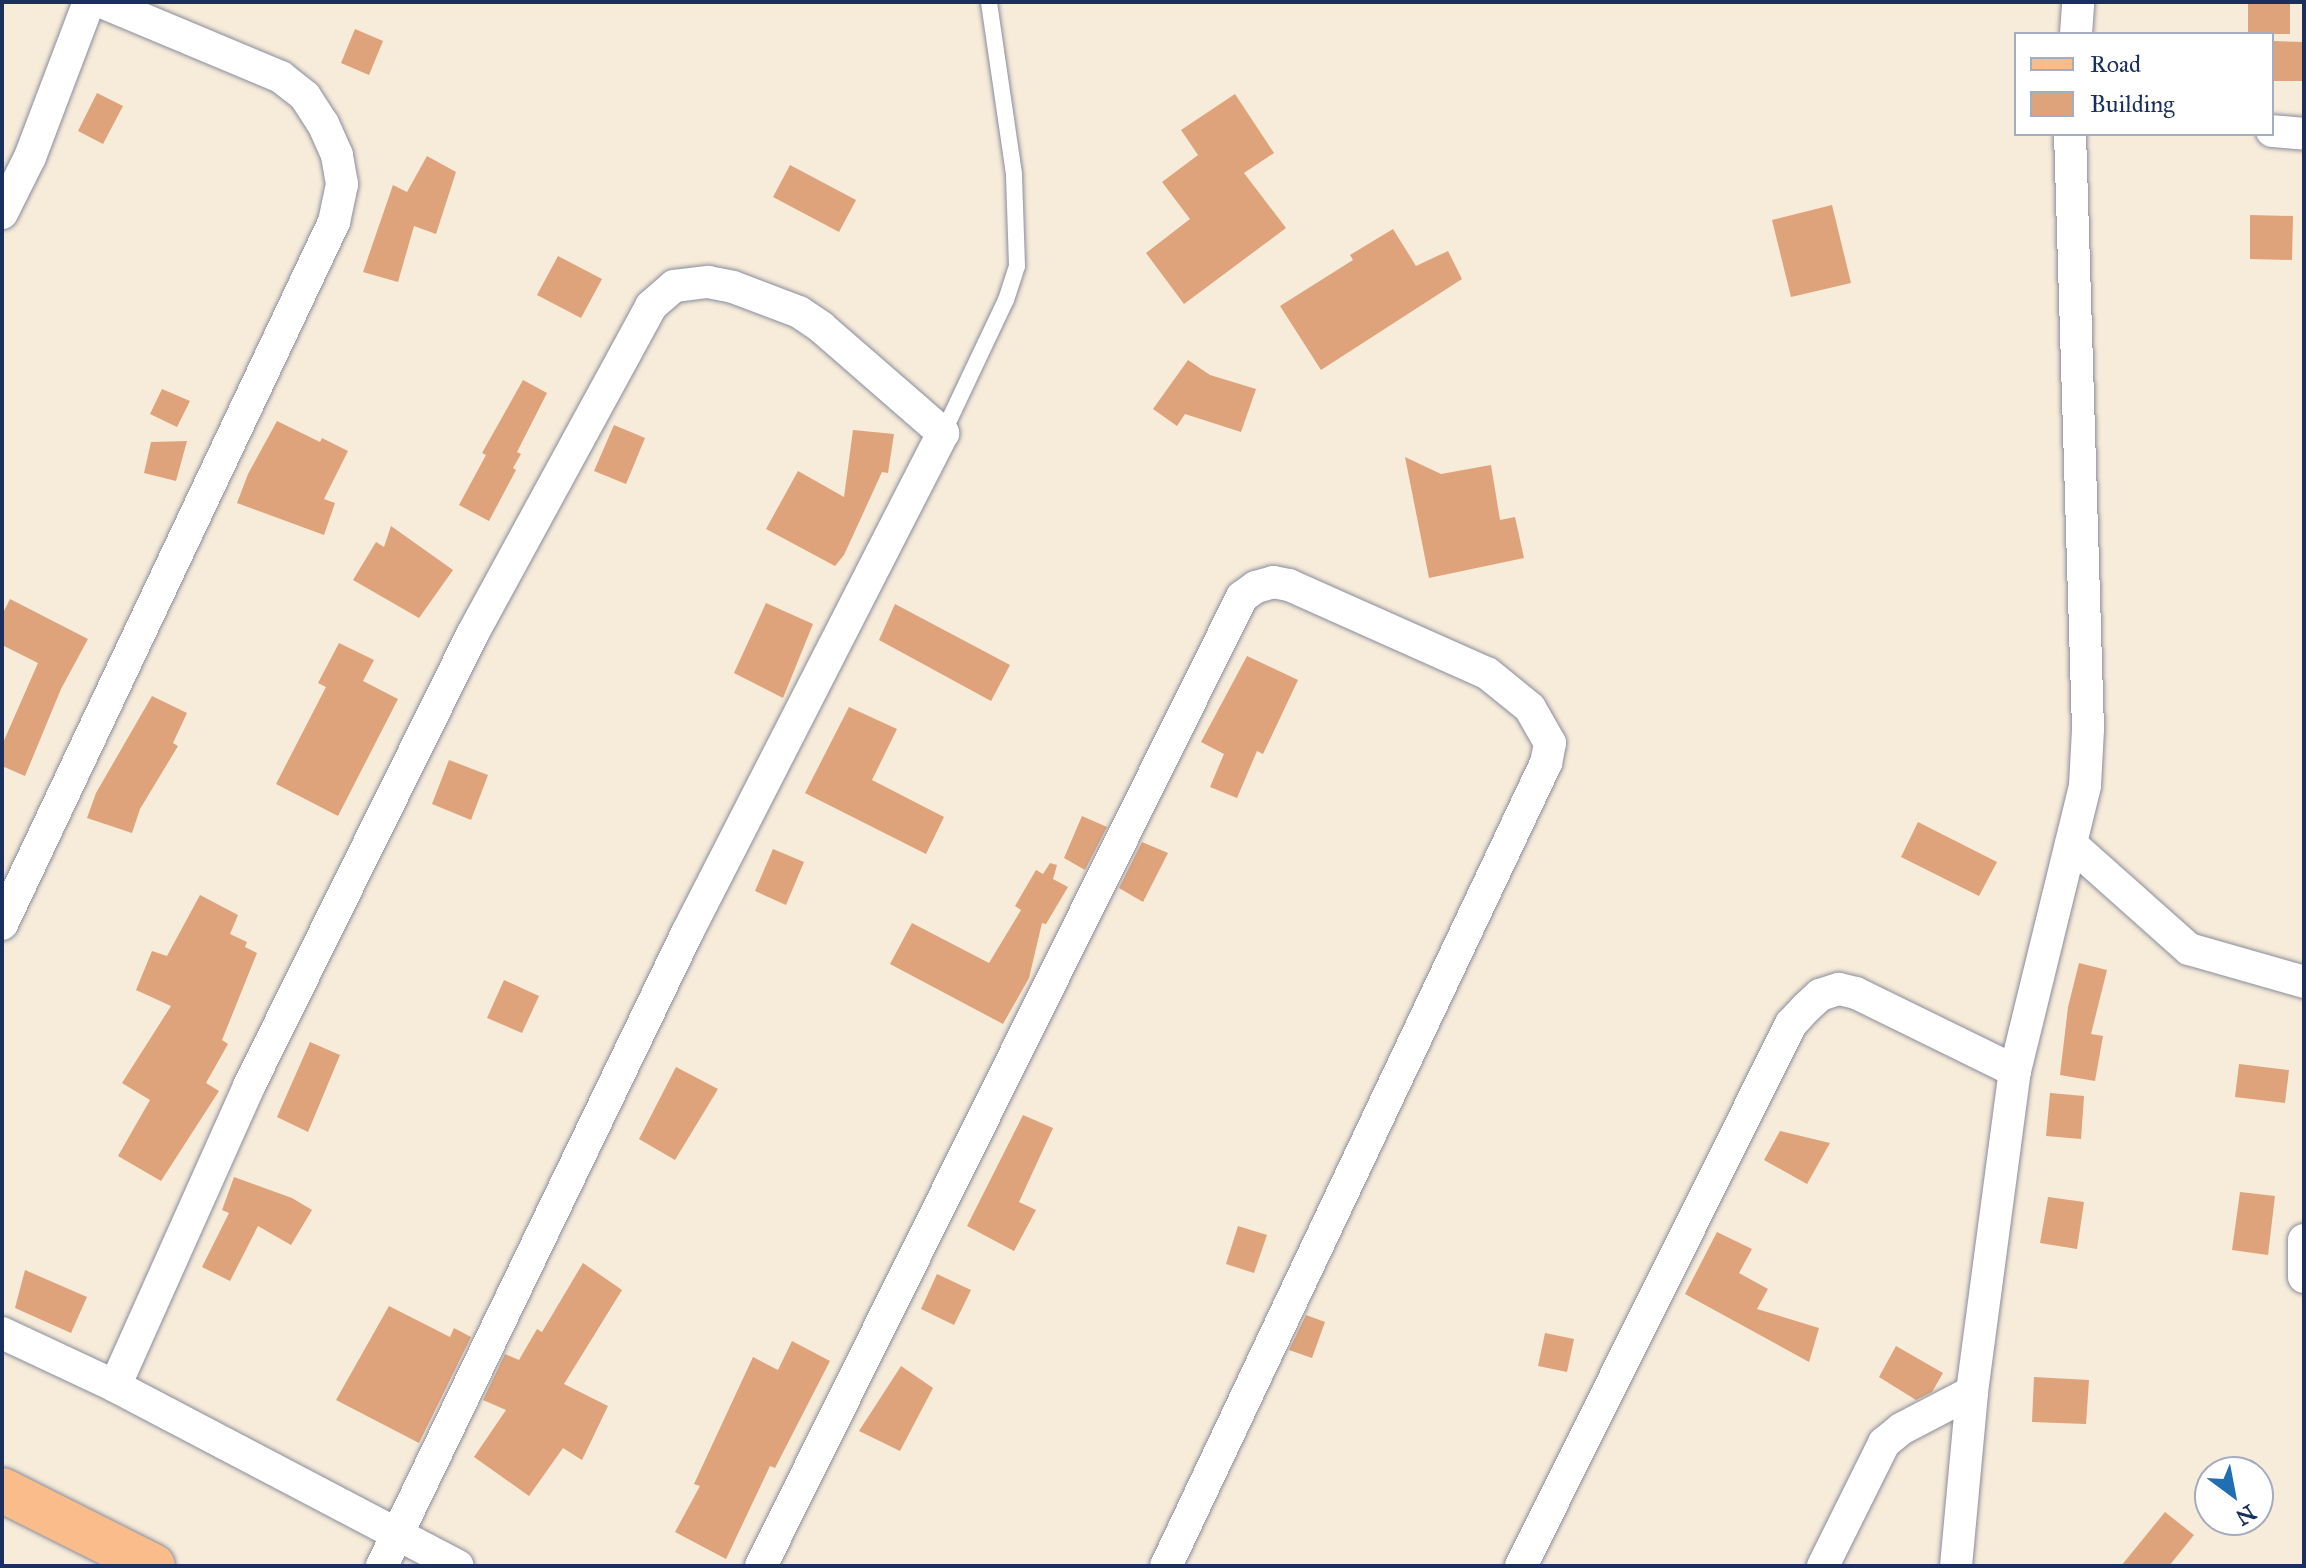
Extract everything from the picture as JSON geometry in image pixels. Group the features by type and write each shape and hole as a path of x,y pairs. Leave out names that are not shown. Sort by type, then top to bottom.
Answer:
{"main road":[{"path":"2,1490 153,1566"}],"street":[{"path":"2,213 30,157 89,2"},
{"path":"2,924 334,222 342,184 337,155 323,124 305,96 281,77 102,2"},
{"path":"2076,32 2078,2"},
{"path":"2274,131 2304,134"},
{"path":"1956,1566 1972,1392 2015,1071 2085,785 2088,729 2070,136"},
{"path":"115,1386 249,1086 473,633 651,306 674,286 708,282 733,287 799,312 821,327 943,433 687,933 382,1566"},
{"path":"761,1566 1242,597 1256,587 1273,582 1289,585 1487,673 1530,708 1544,726 1550,743 1539,777 1166,1566"},
{"path":"2071,844 2189,949 2304,982"},
{"path":"1521,1566 1791,1024 1807,1007 1820,995 1839,989 1856,993 2015,1071"},
{"path":"2304,1240 2304,1277"},
{"path":"2,1333 115,1386 458,1566"},
{"path":"1823,1566 1884,1443 1901,1429 1972,1392"}],"lane":[{"path":"943,433 1006,300 1017,266 1014,174 989,2"}],"building":[{"path":"2248,2 2290,2 2290,34 2248,32"},
{"path":"355,29 383,41 369,75 341,63"},
{"path":"2274,41 2304,42 2304,81 2274,81"},
{"path":"97,93 123,106 103,144 78,131"},
{"path":"1235,94 1274,153 1244,173 1286,228 1184,304 1146,253 1190,219 1162,182 1198,155 1181,130"},
{"path":"427,156 456,172 436,234 414,226 398,282 363,272 393,185 407,192"},
{"path":"790,165 856,200 839,232 773,197"},
{"path":"1832,205 1851,283 1791,297 1772,220"},
{"path":"2250,215 2293,216 2292,260 2250,259"},
{"path":"1393,229 1416,266 1448,251 1462,279 1321,370 1280,306 1353,260 1350,255"},
{"path":"558,256 602,279 581,318 537,295"},
{"path":"1188,360 1210,375 1256,389 1241,432 1185,414 1177,426 1153,409"},
{"path":"523,380 547,393 517,452 521,454 513,468 516,470 489,521 459,505 486,455 482,453"},
{"path":"162,389 190,401 177,427 150,414"},
{"path":"277,421 320,442 322,438 348,451 324,499 335,503 324,535 237,503 248,474"},
{"path":"614,425 645,438 626,484 594,471"},
{"path":"853,430 894,434 888,473 882,472 844,555 835,566 766,529 798,471 844,497"},
{"path":"187,441 176,481 144,473 151,442"},
{"path":"1405,457 1441,474 1491,465 1500,520 1515,517 1524,558 1429,578"},
{"path":"391,526 453,570 419,618 353,580 376,542 384,547"},
{"path":"10,599 88,639 61,689 25,776 2,766 2,745 38,663 2,645 2,615"},
{"path":"766,603 813,624 783,698 734,673"},
{"path":"895,604 1010,665 991,701 879,640"},
{"path":"339,643 374,660 363,681 398,699 338,816 276,784 326,687 318,683"},
{"path":"1247,656 1298,680 1263,754 1257,751 1237,798 1210,787 1224,754 1201,742"},
{"path":"152,696 187,713 173,743 178,746 140,809 132,833 87,818 96,793"},
{"path":"849,707 897,729 872,780 944,817 926,854 805,793"},
{"path":"449,760 488,775 471,820 432,804"},
{"path":"1082,816 1107,827 1085,870 1064,858"},
{"path":"1918,822 1997,862 1979,896 1901,857"},
{"path":"1142,842 1168,853 1143,902 1119,888"},
{"path":"773,849 804,862 786,905 755,891"},
{"path":"1050,863 1057,865 1053,879 1068,887 1046,924 1042,923 1029,978 1003,1024 890,964 912,923 989,963 1021,910 1015,906 1036,870 1043,874"},
{"path":"200,895 238,915 230,934 247,942 245,947 257,953 222,1040 228,1044 206,1083 219,1091 161,1181 118,1156 150,1100 122,1083 171,1006 136,990 152,951 167,956"},
{"path":"2079,963 2107,970 2091,1034 2103,1036 2095,1081 2060,1075 2068,1007"},
{"path":"504,980 539,996 522,1033 487,1018"},
{"path":"310,1042 340,1055 308,1132 277,1117"},
{"path":"2239,1064 2289,1070 2285,1103 2235,1097"},
{"path":"676,1067 718,1089 675,1160 639,1139"},
{"path":"2050,1093 2084,1096 2081,1139 2046,1136"},
{"path":"1023,1115 1053,1128 1019,1202 1036,1210 1014,1251 967,1226"},
{"path":"1780,1131 1830,1143 1807,1184 1764,1160"},
{"path":"234,1177 292,1198 312,1210 291,1245 258,1226 230,1281 202,1267 229,1213 222,1210"},
{"path":"2240,1192 2275,1196 2268,1255 2232,1250"},
{"path":"2048,1197 2084,1202 2077,1249 2040,1243"},
{"path":"1238,1226 1267,1235 1254,1273 1226,1264"},
{"path":"1717,1232 1752,1249 1739,1273 1768,1289 1757,1309 1819,1328 1809,1362 1685,1294"},
{"path":"583,1263 622,1290 564,1384 608,1406 582,1460 563,1448 529,1496 474,1457 506,1410 483,1400 505,1354 519,1360 537,1329 542,1332"},
{"path":"25,1270 87,1297 71,1333 15,1308"},
{"path":"937,1274 971,1290 954,1325 921,1309"},
{"path":"389,1306 450,1337 454,1328 471,1337 419,1443 336,1400"},
{"path":"1306,1315 1325,1322 1312,1358 1289,1350"},
{"path":"1545,1333 1574,1339 1567,1372 1538,1366"},
{"path":"792,1341 830,1361 775,1468 770,1466 726,1559 675,1532 700,1486 694,1484 753,1357 778,1370"},
{"path":"1896,1346 1943,1373 1932,1392 1916,1400 1879,1377"},
{"path":"901,1366 933,1388 900,1451 859,1431"},
{"path":"2034,1377 2089,1380 2086,1424 2032,1422"},
{"path":"2165,1512 2194,1535 2169,1566 2121,1566"}]}
